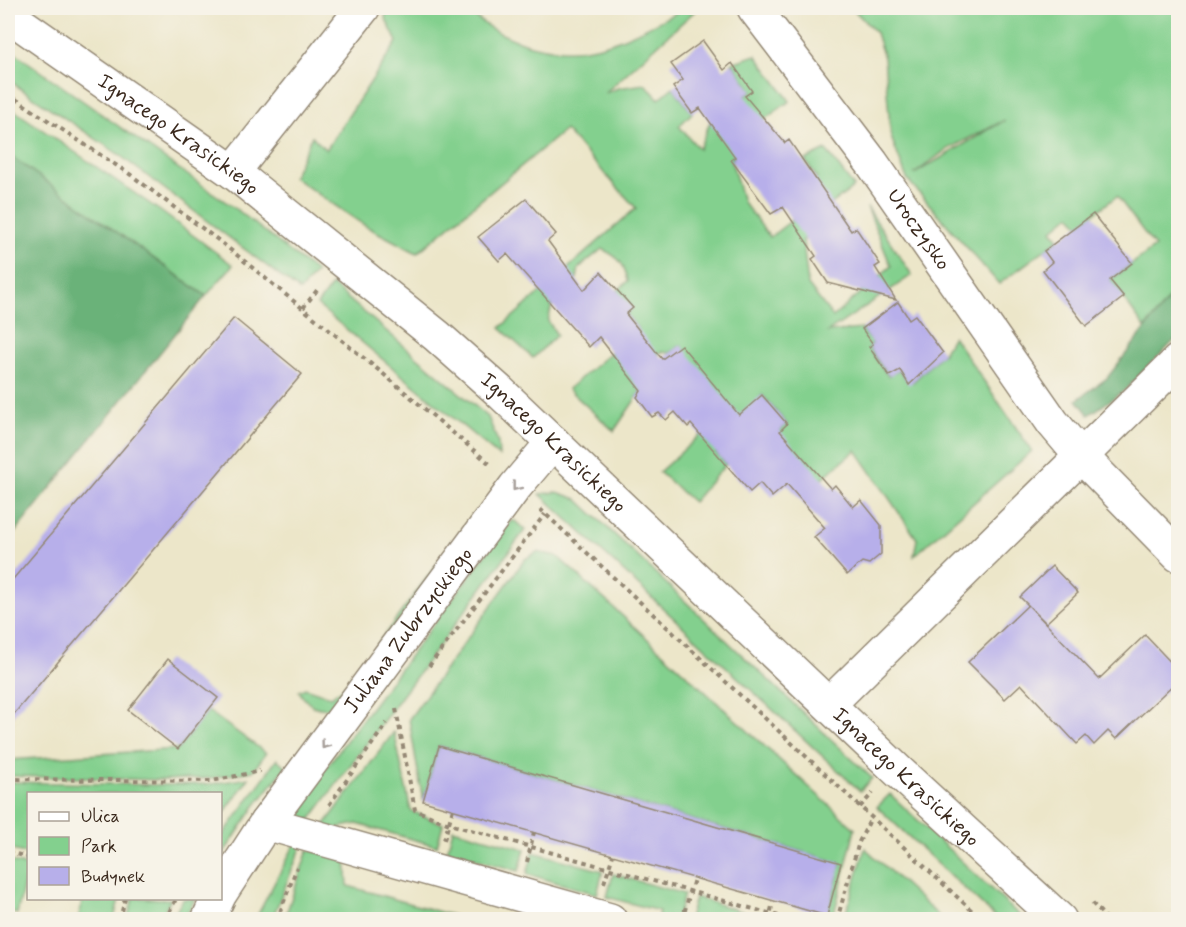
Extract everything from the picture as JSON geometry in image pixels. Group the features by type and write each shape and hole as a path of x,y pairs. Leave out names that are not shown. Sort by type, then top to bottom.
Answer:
{"street":[{"path":"233,172 363,8"},
{"name":"Uroczysko","path":"754,8 872,163 1053,423 1080,455 1179,555"},
{"name":"Ignacego Krasickiego","path":"8,15 233,172 437,336 553,442 1060,920"},
{"path":"829,704 1080,455 1179,361"},
{"name":"Juliana Zubrzyckiego","path":"222,891 266,823 515,487 553,442"},
{"path":"266,823 309,833 435,872 610,920"},
{"path":"208,920 217,900"}],"path":[{"path":"303,308 318,289"},
{"path":"424,672 545,514"},
{"path":"277,920 309,833 403,700"},
{"path":"396,709 415,810 449,824 771,917 793,920"},
{"path":"8,779 212,781 243,777 264,770"},
{"path":"860,807 880,786"},
{"path":"449,824 453,810"},
{"path":"837,920 859,842 871,818"},
{"path":"531,846 534,832"},
{"path":"8,852 27,857"},
{"path":"609,869 613,855"},
{"path":"682,920 694,879"},
{"path":"120,920 125,900"},
{"path":"165,920 176,900"},
{"path":"771,917 773,902"},
{"path":"8,918 12,920"}],"green space":[{"path":"388,8 467,8 485,24 513,39 545,48 567,50 587,49 607,44 686,8 698,8 605,93 618,88 645,84 659,99 673,87 692,113 679,126 699,149 710,122 752,91 732,63 756,55 790,101 755,126 731,160 743,202 770,237 792,220 817,178 805,160 826,150 854,187 821,212 803,241 808,285 833,317 891,266 867,207 912,275 828,332 862,329 873,344 869,348 888,376 900,370 907,381 913,382 943,353 953,336 1032,451 914,556 917,539 856,450 803,494 780,431 787,424 762,395 716,453 726,464 693,502 659,472 725,413 681,345 670,353 661,352 648,363 641,391 614,431 568,389 638,329 626,314 632,308 617,291 628,281 622,265 616,258 602,249 579,268 577,278 553,300 548,321 557,335 533,358 500,328 636,208 565,130 417,253 367,227 293,177 312,136 326,150 397,42 385,17"},
{"path":"852,8 1178,8 1178,287 1145,328 1110,280 1155,247 1117,196 1079,225 1070,215 1052,230 1059,239 999,284 907,179 891,137 884,58 876,33","holes":["1005,120 914,174 946,150"]},
{"path":"8,48 240,212 316,272 300,291 118,154 8,80"},
{"path":"8,106 159,210 233,265 206,296 8,154"},
{"path":"8,154 206,296 8,541"},
{"path":"332,285 488,417 498,442 499,456 317,305"},
{"path":"1178,287 1178,337 1125,390 1089,415 1077,400 1107,378"},
{"path":"557,492 577,499 872,778 860,791 540,494"},
{"path":"474,514 480,518 331,708 316,707 305,700 299,691 305,688 331,697 348,684"},
{"path":"511,521 515,521 525,530 301,832 296,815 298,805"},
{"path":"537,552 557,556 855,829 833,918 827,916 841,863 439,746 423,801 409,719 525,559"},
{"path":"208,711 266,753 253,771 212,778 162,780 8,776 8,760 178,749"},
{"path":"394,732 411,811 443,824 437,846 357,824 320,831"},
{"path":"277,759 286,767 255,806 222,856 222,837"},
{"path":"249,778 222,816 222,792 27,792 27,854 8,849 8,782 211,784"},
{"path":"890,794 1023,919 997,919 877,807"},
{"path":"453,829 525,849 519,871 447,851"},
{"path":"296,842 303,843 272,919 255,920"},
{"path":"865,848 942,919 844,919"},
{"path":"308,850 346,858 348,886 465,919 284,920"},
{"path":"533,852 603,871 597,894 527,874"},
{"path":"8,861 27,866 27,870 17,914 8,911"},
{"path":"613,874 684,894 677,919 657,919 659,911 607,897"},
{"path":"695,897 763,918 764,919 689,919"},
{"path":"83,900 119,900 114,919 78,919"},
{"path":"132,900 170,900 159,919 127,919"},
{"path":"182,900 194,900 184,919 172,919"}],"building":[{"path":"703,41 724,70 732,63 752,91 745,96 785,143 789,140 851,231 856,228 880,264 875,267 896,300 828,283 812,259 816,256 783,207 771,214 731,160 735,157 700,108 692,113 673,87 683,80 671,64"},
{"path":"526,199 556,234 548,241 584,290 601,272 633,308 626,314 662,359 681,345 739,415 762,395 787,424 780,431 831,489 835,485 853,507 861,500 881,525 881,554 869,564 862,562 847,575 814,537 825,528 787,484 772,497 760,483 750,492 691,424 688,427 675,412 666,420 659,413 652,417 637,397 641,391 599,337 589,347 507,254 499,261 478,237"},
{"path":"1093,214 1132,263 1110,280 1124,297 1086,326 1043,270 1052,262 1044,251"},
{"path":"898,302 909,319 915,315 943,353 909,385 900,370 889,376 869,347 873,344 862,329"},
{"path":"234,318 302,374 8,721 8,585"},
{"path":"1052,566 1078,593 1046,623 1020,597"},
{"path":"1028,605 1099,679 1145,635 1179,671 1179,679 1116,739 1108,731 1094,745 1086,736 1077,744 1021,684 1005,699 968,662"},
{"path":"168,659 218,698 178,749 128,710"},
{"path":"439,746 841,863 827,916 423,801"}]}
